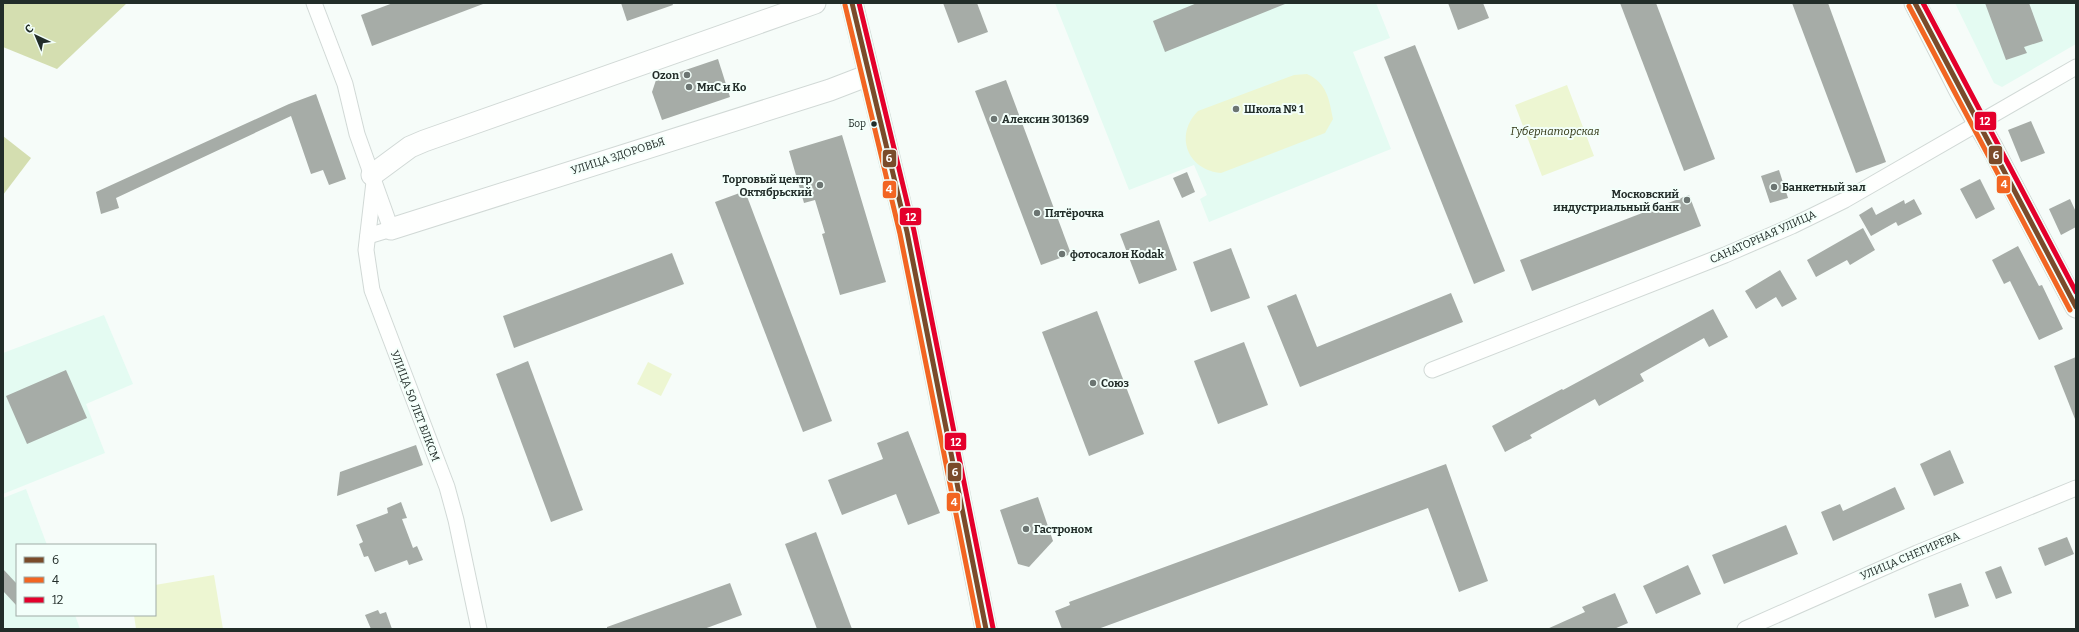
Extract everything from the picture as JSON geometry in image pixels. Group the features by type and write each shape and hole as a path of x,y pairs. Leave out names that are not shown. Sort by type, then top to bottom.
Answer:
{"street":[{"name":"УЛИЦА 50 ЛЕТ ВЛКСМ","path":"314,3 345,84 352,121 391,229"},
{"path":"373,178 410,147 424,140 816,3"},
{"path":"852,3 907,232 986,629"},
{"path":"1915,3 1959,89 2076,307"},
{"name":"САНАТОРНАЯ УЛИЦА","path":"1432,370 1718,258 1792,226 1845,200 1978,122 2076,67"},
{"name":"УЛИЦА ЗДОРОВЬЯ","path":"368,236 830,90 869,75"},
{"name":"УЛИЦА 50 ЛЕТ ВЛКСМ","path":"373,178 367,267 372,290 447,487 456,520 479,629"},
{"name":"УЛИЦА СНЕГИРЕВА","path":"1745,629 1917,553 2076,488"}],"shaded area":[{"name":"Школа № 1","path":"1055,3 1376,3 1390,38 1353,52 1391,149 1209,222 1200,199 1207,195 1194,165 1129,190"},
{"path":"1955,3 2076,3 2076,44 2002,87 1994,83"},
{"path":"104,315 133,384 86,404 105,453 3,494 3,353"},
{"path":"26,489 47,544 16,544 16,616 75,616 80,629 3,629 3,498"}],"green space":[{"path":"3,3 127,3 57,69 3,47"},
{"path":"1307,74 1319,82 1328,98 1333,119 1325,133 1221,173 1209,170 1192,158 1188,150 1186,140 1187,130 1191,120 1198,111 1294,75"},
{"name":"Губернаторская","path":"1567,85 1594,156 1542,176 1515,105"},
{"path":"3,136 31,158 3,195"},
{"path":"648,362 672,374 661,396 637,384"},
{"path":"214,575 223,629 136,629 134,616 156,616 156,585"}],"building":[{"path":"393,3 483,4 372,46 361,15"},
{"path":"621,3 672,3 673,5 627,21"},
{"path":"943,3 977,3 988,32 958,43"},
{"path":"1197,3 1285,4 1165,52 1153,21"},
{"path":"1448,3 1483,3 1489,18 1458,30"},
{"path":"1620,3 1656,3 1715,159 1684,171"},
{"path":"1792,3 1828,3 1886,162 1856,173"},
{"path":"1985,3 2029,3 2043,41 2024,47 2027,53 2006,60"},
{"path":"1415,45 1505,271 1474,284 1384,57"},
{"path":"718,59 730,97 662,120 652,92 656,80"},
{"path":"1006,80 1071,254 1041,265 975,91"},
{"path":"316,94 346,179 329,185 323,170 311,174 291,116 116,198 119,208 101,214 96,192 289,104"},
{"path":"2031,121 2045,153 2021,162 2008,130"},
{"path":"842,135 886,282 840,295 822,234 825,233 815,200 804,203 789,151"},
{"name":"Банкетный зал","path":"1779,170 1788,198 1770,203 1761,176"},
{"path":"1187,172 1195,192 1182,198 1173,178"},
{"path":"1980,179 1995,209 1976,219 1960,189"},
{"path":"745,191 832,421 803,432 715,202"},
{"path":"1689,195 1701,226 1532,291 1520,260"},
{"path":"1914,199 1922,214 1898,226 1896,222 1871,236 1859,215 1872,207 1876,215 1904,200 1905,204"},
{"path":"2070,199 2076,212 2076,227 2061,235 2049,209"},
{"path":"1159,220 1177,270 1139,284 1120,234"},
{"path":"1863,228 1875,250 1850,265 1847,260 1816,277 1807,260"},
{"path":"2018,246 2039,286 2042,285 2063,329 2039,340 2010,281 2004,284 1992,260"},
{"path":"1231,248 1250,298 1211,312 1193,262"},
{"path":"672,253 684,284 514,348 503,316"},
{"path":"1780,270 1797,299 1782,307 1776,297 1756,309 1745,291"},
{"path":"1451,293 1463,322 1300,387 1267,306 1296,294 1317,347"},
{"path":"1713,309 1728,337 1709,347 1704,338 1640,374 1644,381 1599,406 1595,399 1530,435 1532,438 1505,452 1492,426 1562,389 1563,390"},
{"name":"Союз","path":"1097,311 1144,434 1089,456 1042,332"},
{"path":"1244,342 1268,405 1218,424 1194,361"},
{"path":"2076,357 2076,419 2075,419 2054,366"},
{"path":"528,361 583,510 551,522 496,374"},
{"path":"66,370 87,418 27,444 6,396"},
{"path":"908,431 940,513 908,525 896,494 842,515 828,480 883,459 877,443"},
{"path":"416,445 423,465 337,496 340,472"},
{"path":"1950,450 1964,483 1934,496 1920,464"},
{"path":"1446,464 1488,581 1459,592 1428,508 1098,629 1062,629 1055,611 1070,605 1069,602"},
{"path":"1895,487 1905,509 1833,541 1821,512 1840,504 1843,511"},
{"path":"1038,497 1053,541 1029,567 1018,564 1000,510"},
{"path":"401,502 407,518 402,519 413,548 417,546 423,560 409,565 407,560 375,572 368,556 364,557 359,544 363,542 356,525 388,513 387,508"},
{"path":"1786,525 1798,554 1724,584 1712,555"},
{"path":"816,532 852,629 817,629 785,544"},
{"path":"2067,537 2074,554 2045,566 2038,548"},
{"path":"1688,565 1701,594 1656,614 1643,586"},
{"path":"2001,566 2012,593 1996,599 1985,572"},
{"path":"3,569 16,583 16,605 3,591"},
{"path":"730,583 742,615 704,629 607,629 607,627"},
{"path":"1961,583 1969,606 1935,618 1928,594"},
{"path":"1615,593 1628,623 1614,629 1547,629 1585,612 1582,607"},
{"path":"378,610 380,614 386,612 392,629 371,629 365,615"}],"transit line":[{"name":"6","path":"852,3 907,232 986,629"},
{"name":"12","path":"859,3 914,231 993,628"},
{"name":"6","path":"1915,3 2076,307"},
{"name":"12","path":"1923,3 2076,292"},
{"name":"4","path":"845,5 900,234 979,629"},
{"name":"4","path":"1909,6 2070,310"}],"place":[{"name":"Ozon","path":"687,75"},
{"name":"МиС и Ко","path":"689,87"},
{"name":"Школа № 1","path":"1236,109"},
{"name":"Алексин 301369","path":"994,119"},
{"name":"Бор","path":"874,124"},
{"name":"Торговый центр Октябрьский","path":"820,185"},
{"name":"Банкетный зал","path":"1774,187"},
{"name":"Московский индустриальный банк","path":"1687,200"},
{"name":"Пятёрочка","path":"1037,213"},
{"name":"фотосалон Kodak","path":"1062,254"},
{"name":"Союз","path":"1093,383"},
{"name":"Гастроном","path":"1026,529"}]}
